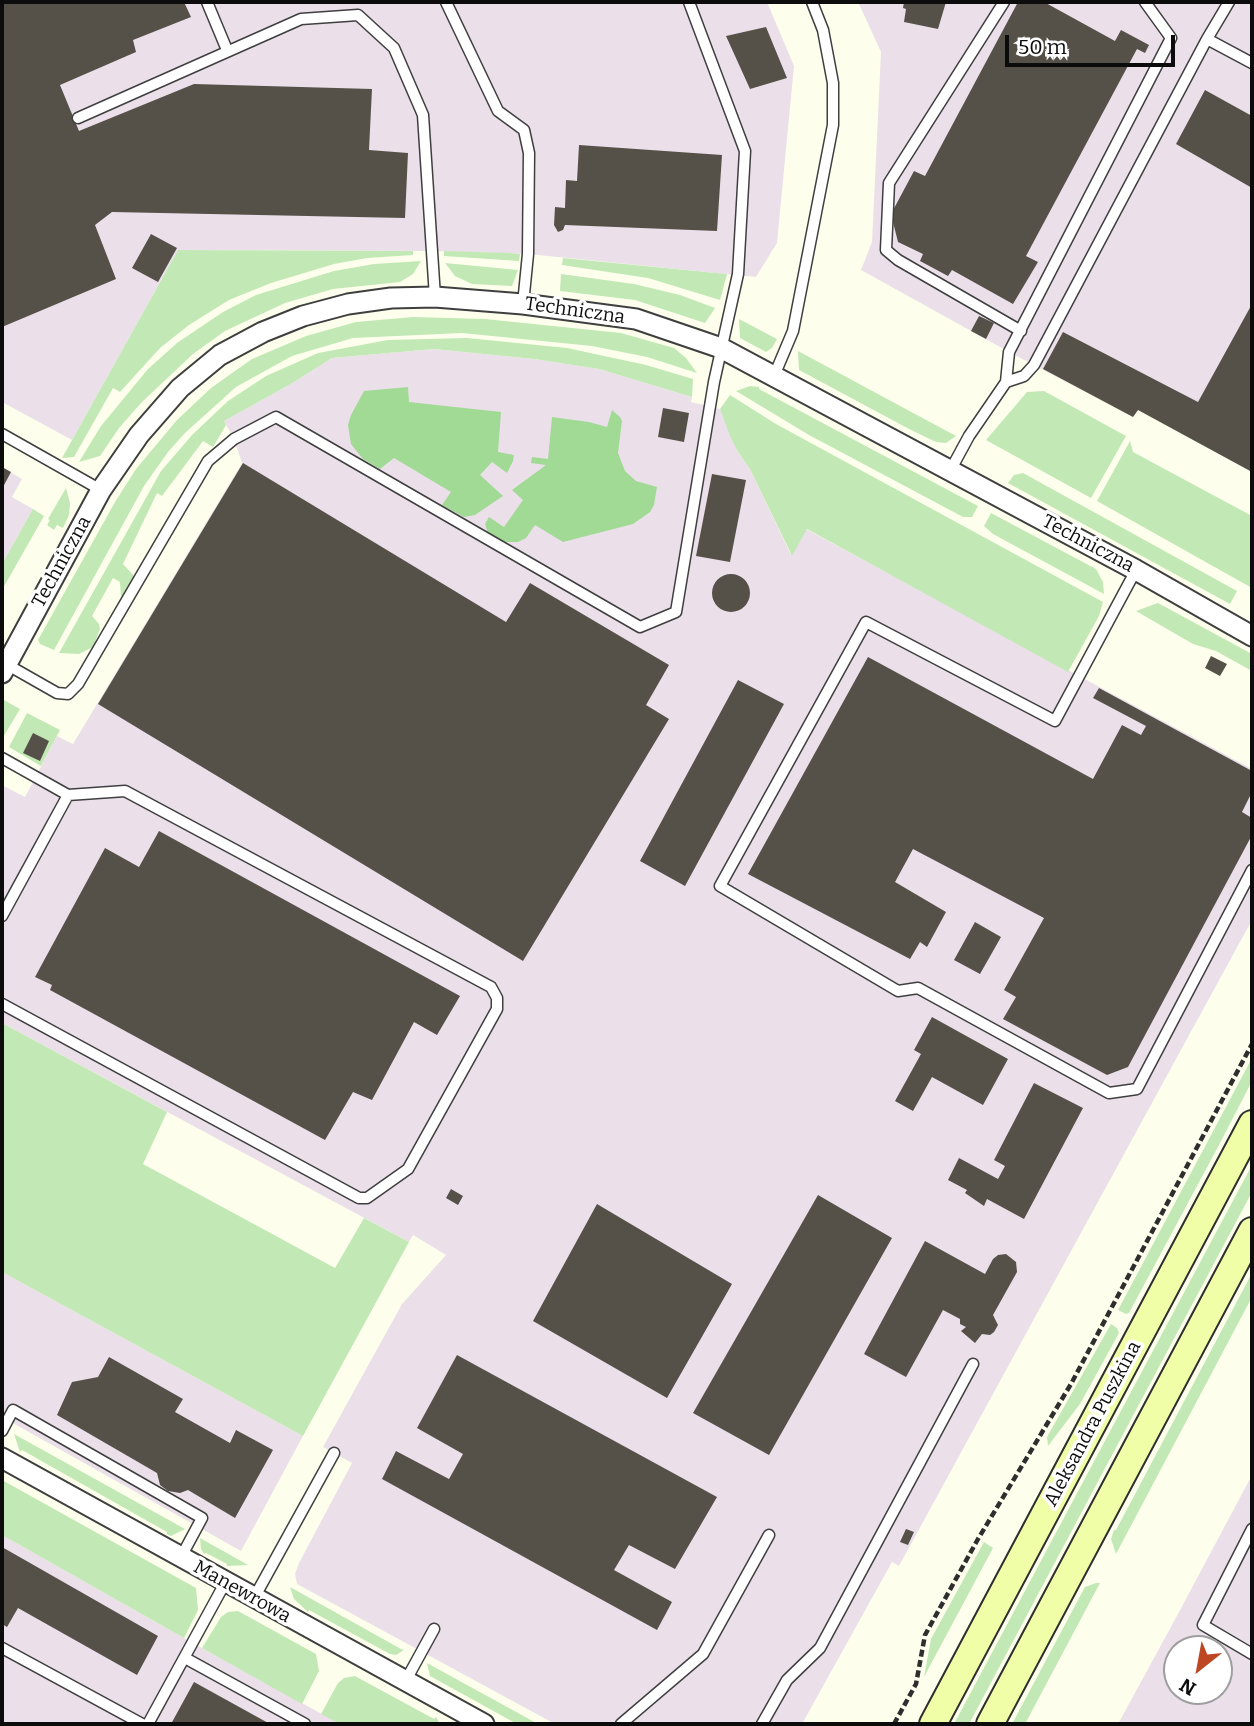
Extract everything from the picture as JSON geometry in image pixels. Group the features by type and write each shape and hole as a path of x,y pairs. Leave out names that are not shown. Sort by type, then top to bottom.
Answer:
{"main road":[{"name":"Aleksandra Puszkina","path":"933,1724 1252,1124"},
{"path":"990,1724 1252,1231"}],"street":[{"name":"Techniczna","path":"4,668 102,490 138,435 172,397 220,355 263,332 303,316 348,304 435,297 523,304 636,320 721,348 1136,570 1252,636"},
{"name":"Manewrowa","path":"2,1458 473,1722"}],"lane":[{"path":"206,2 227,50"},
{"path":"446,2 498,111 524,130 529,153 528,254 523,304"},
{"path":"4,668 57,693 68,694 78,684 208,461 234,439 276,417 640,627 676,612 721,348 738,274 745,151 689,2"},
{"path":"774,376 793,331 834,125 833,83 823,30 812,2"},
{"path":"1004,2 889,183 886,250 898,260 1021,331"},
{"path":"950,471 969,436 1006,382 1009,352 1171,38 1145,2"},
{"path":"1006,382 1024,376 1034,365 1229,2"},
{"path":"78,118 300,19 358,15 394,48 423,115 435,297"},
{"path":"1207,39 1252,63"},
{"path":"2,434 102,490"},
{"path":"1136,570 1055,721 866,622 720,886 898,991 918,988 1109,1093 1138,1089 1252,870"},
{"path":"2,758 68,795 125,791 491,987 497,998 497,1009 408,1169 367,1198 359,1198 2,1004"},
{"path":"2,916 68,795"},
{"path":"762,1724 787,1680 820,1648 973,1364"},
{"path":"2,1431 13,1410 202,1518 181,1558"},
{"path":"254,1599 334,1453"},
{"path":"1252,1530 1203,1625 1252,1654"},
{"path":"621,1724 704,1654 769,1535"},
{"path":"148,1724 225,1583"},
{"path":"405,1682 434,1629"},
{"path":"2,1648 142,1724"},
{"path":"185,1658 305,1724"}],"path":[{"path":"894,1724 916,1684 925,1635 978,1539 1071,1384 1252,1044"}],"shaded area":[{"path":"2,2 767,2 794,66 777,243 756,277 528,254 178,250 72,440 2,402"},
{"path":"858,2 1252,2 1252,472 1138,410 1133,417 861,270 872,242 881,52"},
{"path":"434,349 534,359 599,369 692,397 691,402 720,409 738,452 750,469 791,555 806,529 1252,769 1252,920 899,1566 892,1562 802,1724 555,1724 297,1584 295,1574 299,1563 352,1463 323,1447 402,1304 446,1255 413,1235 409,1242 2,1023 2,785 25,797 57,736 73,744 242,463 234,439 224,421 332,358"},
{"path":"2,467 22,479 12,497 33,509 2,564"},
{"path":"2,1272 303,1436 241,1551 2,1417"},
{"path":"1252,1475 1252,1724 1118,1724 1163,1641 1163,1705 1233,1705 1233,1635 1166,1635"},
{"path":"2,1535 184,1638 340,1724 2,1724"}],"green space":[{"path":"178,250 413,251 413,255 367,258 334,264 271,283 229,300 189,325 160,348 120,392 113,388 74,457 62,458"},
{"path":"444,251 520,254 519,261 444,256"},
{"path":"563,258 727,274 720,300 648,278 562,265"},
{"path":"421,261 413,274 400,282 333,289 285,303 225,331 193,354 142,402 119,428 100,456 79,462 101,426 148,369 177,343 223,312 256,295 334,271 374,264"},
{"path":"445,263 518,270 512,286 472,284 455,276"},
{"path":"561,274 634,284 680,295 715,308 705,323 635,300 560,291"},
{"path":"413,317 485,319 621,333 674,348 697,373 647,357 592,346 462,333 353,338 292,356 236,387 168,452 144,486 54,650 40,644 38,640 136,469 177,420 211,388 252,359 306,336 356,322"},
{"path":"739,319 777,339 772,348 766,352 740,338"},
{"path":"467,338 567,348 646,365 693,379 692,397 599,369 534,359 434,349 332,358 224,421 226,425 213,447 203,441 162,496 157,493 123,564 134,576 121,598 120,582 113,578 92,616 100,629 93,647 79,654 59,653 161,471 193,434 228,401 266,376 318,353 388,340"},
{"path":"798,351 956,436 946,443 936,442 799,370"},
{"path":"750,386 759,387 978,506 972,517 963,517 809,435 736,391"},
{"path":"408,387 409,402 501,412 498,452 514,455 513,461 507,473 492,462 480,475 503,496 475,515 464,517 442,505 451,492 394,458 380,469 363,459 351,444 348,425 364,391"},
{"path":"1044,391 1126,436 1091,498 986,440 1027,392"},
{"path":"730,395 776,424 1103,602 1099,616 1068,672 807,529 792,556 750,469 730,436 720,409"},
{"path":"612,410 622,421 618,453 625,471 636,481 657,487 650,512 633,524 563,542 535,525 526,538 518,542 504,542 488,533 485,524 489,517 504,527 523,500 512,490 546,465 531,463 532,457 548,459 552,417 607,427"},
{"path":"1130,441 1133,452 1252,516 1252,588 1097,501"},
{"path":"1023,473 1237,591 1230,604 1008,483 1014,475"},
{"path":"66,488 70,503 69,515 63,528 57,525 54,530 47,525 50,520 48,519"},
{"path":"33,509 44,516 2,590 2,564"},
{"path":"991,513 1096,569 1103,582 1104,594 993,534 984,526"},
{"path":"1158,603 1252,654 1252,671 1216,651 1193,644 1136,611"},
{"path":"4,700 20,709 2,739 2,705"},
{"path":"27,713 60,730 41,766 9,747"},
{"path":"2,1023 167,1112 143,1164 335,1268 364,1218 409,1242 303,1436 2,1272"},
{"path":"1252,1058 1252,1081 1219,1145 1129,1313 1118,1310"},
{"path":"1252,1165 1252,1192 969,1724 954,1724"},
{"path":"1252,1273 1252,1297 1116,1554 1111,1539 1114,1530"},
{"path":"1111,1324 1119,1333 1080,1404 1048,1446 1047,1437"},
{"path":"14,1434 185,1529 171,1536 167,1534 22,1450 20,1452"},
{"path":"2,1480 196,1588 198,1610 184,1638 2,1535"},
{"path":"200,1538 248,1565 227,1566 204,1554"},
{"path":"984,1542 993,1548 924,1677 931,1639"},
{"path":"1100,1583 1025,1724 1012,1724 1085,1587"},
{"path":"290,1587 404,1650 396,1655 390,1654 309,1610 308,1612 294,1599"},
{"path":"238,1611 316,1654 319,1671 302,1704 202,1648 221,1617 228,1612"},
{"path":"427,1663 538,1724 517,1724 430,1676"},
{"path":"355,1676 434,1719 436,1717 440,1724 340,1724 321,1714 338,1683 344,1678"}],"building":[{"path":"2,2 184,2 191,17 133,40 136,52 60,85 79,131 194,84 372,89 369,150 408,153 405,218 112,212 95,225 116,279 2,327"},
{"path":"904,2 946,2 938,29 904,22"},
{"path":"1018,2 1044,2 1115,41 1121,30 1149,45 1145,53 1137,49 1026,256 1038,262 1013,304 952,270 948,276 920,261 923,254 898,242 891,214 914,171 925,176"},
{"path":"766,27 787,78 750,89 726,36"},
{"path":"1205,90 1252,116 1252,188 1176,144"},
{"path":"579,145 722,155 717,231 565,225 563,230 558,232 554,225 555,207 565,208 566,180 577,181"},
{"path":"151,234 177,248 158,282 132,268"},
{"path":"1252,304 1252,472 1138,410 1133,417 1043,369 1063,332 1198,402"},
{"path":"979,316 994,323 986,339 971,331"},
{"path":"663,408 689,413 684,442 658,437"},
{"path":"243,463 506,622 530,583 669,665 646,705 669,719 523,961 98,704"},
{"path":"2,467 11,472 2,489"},
{"path":"712,474 746,480 730,562 696,556"},
{"path":"731,574 744,580 750,593 744,606 731,612 718,606 712,593 718,580"},
{"path":"1211,656 1227,664 1220,676 1205,668"},
{"path":"868,657 1093,779 1122,725 1141,735 1146,726 1093,698 1099,688 1252,771 1252,792 1242,812 1252,818 1252,835 1128,1067 1107,1075 1003,1019 1016,997 1004,990 1044,918 913,849 895,882 946,912 927,947 920,942 910,959 748,874"},
{"path":"738,680 784,704 685,886 640,861"},
{"path":"33,733 49,741 40,761 23,753"},
{"path":"159,831 460,996 437,1035 414,1022 372,1100 353,1092 325,1140 50,990 52,985 35,977 105,848 139,867"},
{"path":"975,922 1001,937 980,974 954,960"},
{"path":"932,1017 1008,1059 983,1105 932,1077 913,1111 895,1101 921,1054 914,1050"},
{"path":"1034,1083 1083,1108 1024,1219 987,1199 984,1206 965,1193 967,1190 948,1180 959,1158 998,1179 1005,1166 994,1160"},
{"path":"451,1189 463,1196 458,1205 446,1198"},
{"path":"818,1195 892,1238 769,1455 693,1413"},
{"path":"597,1204 732,1284 667,1398 533,1321"},
{"path":"925,1241 985,1274 993,1259 1006,1254 1016,1262 1017,1272 993,1315 998,1325 994,1332 990,1335 982,1334 975,1343 961,1331 966,1327 960,1324 960,1319 943,1310 906,1377 864,1354"},
{"path":"457,1355 717,1497 675,1569 629,1545 614,1570 672,1602 657,1630 382,1479 396,1451 449,1479 463,1454 417,1428"},
{"path":"109,1357 183,1399 175,1412 230,1443 236,1430 273,1450 235,1518 188,1490 180,1493 168,1491 160,1485 157,1473 57,1415 72,1382 98,1377"},
{"path":"906,1529 914,1532 908,1545 900,1542"},
{"path":"2,1547 158,1636 137,1675 18,1608 7,1627 2,1624"},
{"path":"194,1682 270,1724 171,1724"}]}
